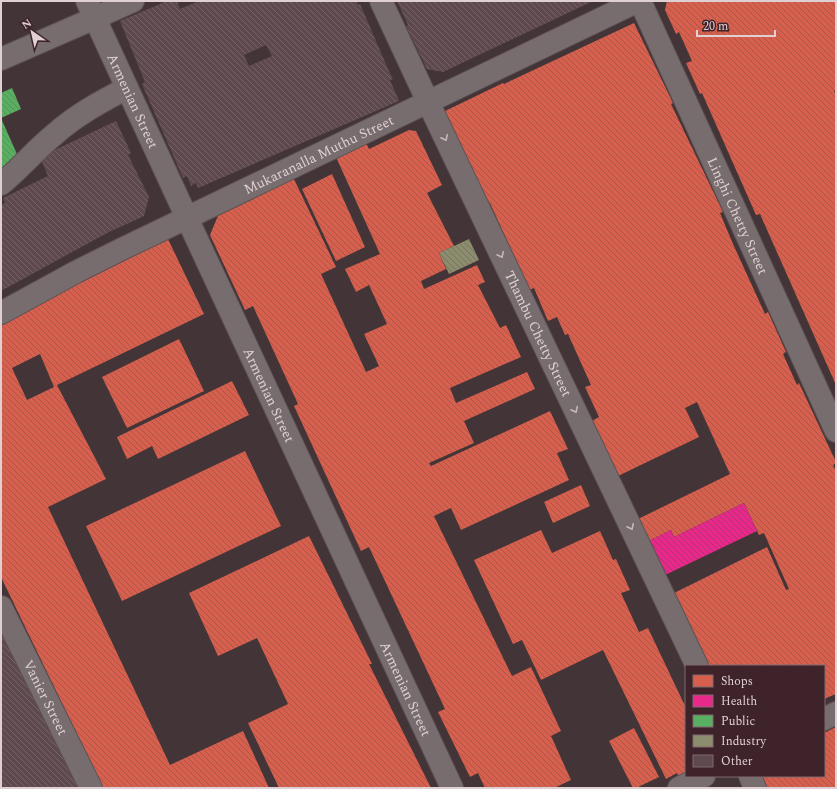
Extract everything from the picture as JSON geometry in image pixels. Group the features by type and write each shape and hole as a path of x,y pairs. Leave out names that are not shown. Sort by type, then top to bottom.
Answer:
{"street":[{"path":"1,59 91,10 132,1"},
{"name":"Thambu Chetty Street","path":"381,1 698,665"},
{"name":"Mukaranalla Muthu Street","path":"1,313 76,272 639,1"},
{"name":"Linghi Chetty Street","path":"639,1 836,431"},
{"name":"Armenian Street","path":"91,10 452,788"},
{"path":"1,184 29,159 39,147 56,133 87,110 128,88"},
{"name":"Vanier Street","path":"1,607 91,788"},
{"path":"825,718 836,713"},
{"path":"679,788 702,777"},
{"path":"750,777 755,788"}],"building: Shops":[{"path":"667,1 836,1 836,90 834,91 836,96 836,385 760,214 756,215 702,93 700,94 686,63 692,61 679,32 676,34 665,10"},
{"path":"634,23 673,103 671,104 723,212 720,213 733,244 765,314 768,312 786,352 783,354 797,385 799,383 836,462 833,465 836,472 836,694 825,699 825,665 706,665 672,594 767,547 786,590 789,589 764,533 759,535 744,503 674,537 671,530 647,542 636,520 730,474 697,402 685,408 699,437 618,476 592,421 599,417 585,387 591,385 568,334 565,335 557,317 548,321 534,288 529,290 490,203 488,204 445,111 503,83 504,84"},
{"path":"409,130 416,131 442,185 427,193 454,246 439,253 446,269 421,281 424,289 477,265 485,282 478,285 500,328 506,325 521,357 450,388 456,403 527,372 535,389 464,421 474,443 429,463 431,466 550,411 568,449 557,453 569,480 461,530 451,508 434,516 512,676 531,667 561,731 551,736 571,780 554,788 485,788 478,773 470,777 438,712 445,709 369,547 361,551 294,406 298,404 253,306 245,310 210,235 220,211 293,177 336,267 321,274 366,372 379,366 364,334 387,324 369,285 356,292 345,269 380,254 336,157 366,143 369,149"},
{"path":"332,174 365,247 336,261 302,189"},
{"path":"167,237 204,314 57,385 106,479 48,507 170,765 243,731 269,788 103,788 1,577 1,326 23,313 21,310","holes":["40,354 54,387 27,400 12,368"]},
{"path":"179,339 204,391 127,428 102,377"},
{"path":"232,381 249,415 158,459 152,446 127,459 117,437"},
{"path":"245,451 281,526 122,601 86,526"},
{"path":"581,485 590,506 553,523 544,502"},
{"path":"541,530 552,553 600,531 613,560 616,559 630,590 621,593 639,632 648,628 685,706 685,772 678,776 677,773 666,779 603,650 541,680 522,640 513,644 474,560"},
{"path":"309,536 372,664 369,664 431,788 279,788 248,723 288,704 257,638 218,656 189,593"},
{"path":"836,727 836,788 765,788 760,777 825,777 825,732"},
{"path":"634,728 659,777 636,788 633,788 609,741"}],"building: Health":[{"path":"744,503 757,531 663,576 647,542 671,530 674,537"}],"building: Public":[{"path":"12,88 21,109 1,118 1,93"},
{"path":"1,118 20,161 1,169"}],"building: Industry":[{"path":"469,239 479,260 449,274 439,253"}],"building: Other":[{"path":"167,1 177,1 180,9 199,1 356,1 358,5 360,4 393,79 390,80 399,101 198,188 196,183 191,186 187,176 183,178 142,84 145,82 120,21","holes":["266,45 272,56 249,66 244,55"]},
{"path":"397,1 593,1 443,72 427,69 406,26 408,25"},
{"path":"116,121 131,153 128,155 149,197 144,216 107,233 1,291 1,205 5,203 3,198 48,176 40,157"},
{"path":"1,623 3,635 12,655 78,788 1,788"}]}
